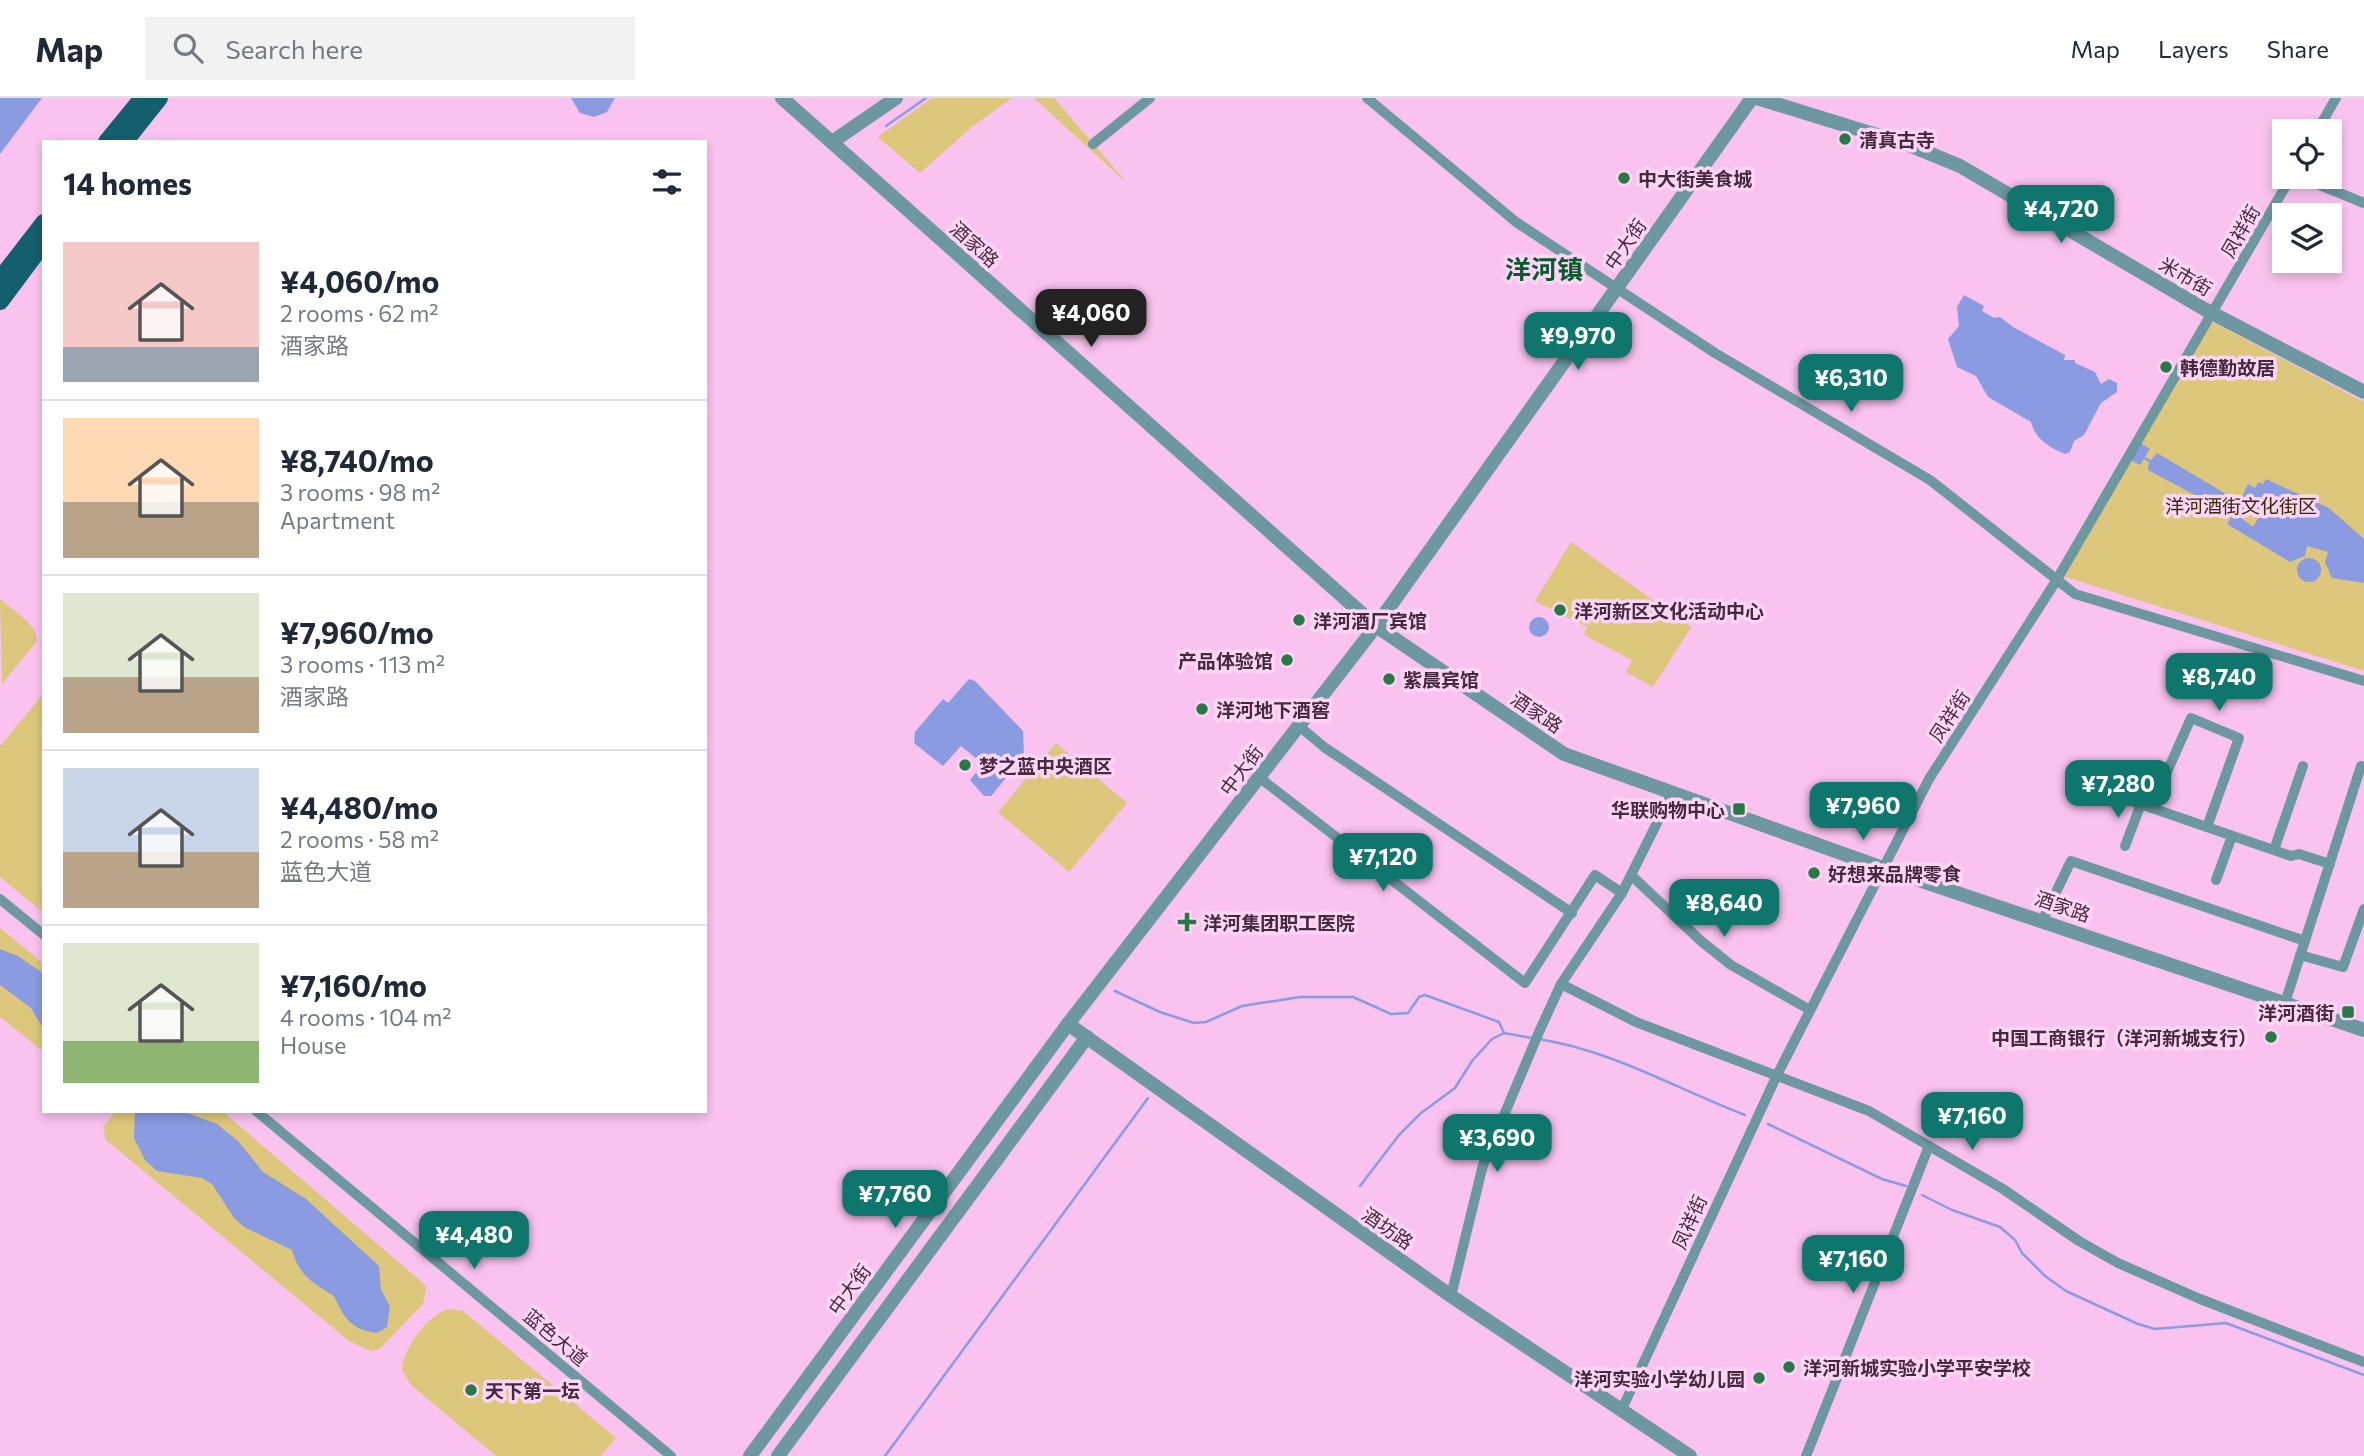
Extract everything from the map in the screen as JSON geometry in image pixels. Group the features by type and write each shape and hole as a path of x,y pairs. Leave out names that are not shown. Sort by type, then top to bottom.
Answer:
{"main road":[{"path":"109,140 143,98"},
{"path":"126,140 159,98"},
{"path":"0,280 42,226"},
{"path":"0,301 42,245"}],"street":[{"name":"酒家路","path":"782,98 1376,626 1564,754 1883,868 2043,919 2364,1030"},
{"path":"832,142 896,98"},
{"path":"1093,144 1150,98"},
{"path":"1367,98 1516,222 1616,290 1772,389 1850,431 1930,480 2075,594 2364,681"},
{"name":"中大街","path":"750,1456 1068,1024 1376,626 1755,98"},
{"name":"米市街","path":"1755,98 1909,145 1961,166 2213,314 2364,392"},
{"path":"2324,119 2336,98"},
{"name":"凤祥街","path":"1622,1409 1777,1075 1929,779 2056,581 2284,189"},
{"path":"2330,189 2364,203"},
{"path":"2125,846 2191,718 2239,738 2207,827"},
{"path":"1298,725 1324,747 1572,913"},
{"path":"2274,850 2303,766"},
{"path":"2285,1003 2361,766"},
{"path":"1260,778 1525,983 1595,876 1622,893"},
{"path":"1451,1296 1483,1165 1539,1032 1561,984 1632,876 1673,791"},
{"path":"2117,796 2274,850 2330,864"},
{"path":"2216,880 2232,836"},
{"path":"2043,919 2071,861 2305,941"},
{"path":"1632,876 1701,941 1731,965 1810,1010"},
{"path":"0,899 42,933"},
{"path":"2300,954 2343,967 2364,909"},
{"path":"1561,984 1636,1022 1869,1111 2003,1189 2079,1241 2118,1263 2200,1299 2364,1362"},
{"name":"酒坊路","path":"1068,1024 1451,1296 1690,1456"},
{"path":"778,1456 1087,1037"},
{"name":"蓝色大道","path":"258,1113 671,1456"},
{"path":"1806,1456 1929,1146"}],"green space":[{"path":"932,98 1012,98 973,126 920,173 878,137"},
{"path":"1034,98 1054,98 1128,184"},
{"name":"洋河酒街文化街区","path":"2206,321 2217,324 2364,402 2364,671 2059,575"},
{"path":"1571,542 1691,627 1653,687 1626,672 1632,660 1584,635 1587,627 1535,601"},
{"path":"0,599 33,628 37,641 2,684"},
{"path":"42,695 42,911 0,877 0,746"},
{"path":"1056,743 1127,803 1069,872 998,812"},
{"path":"0,928 42,962 42,1050 0,1017"},
{"path":"114,1113 224,1113 423,1283 426,1287 423,1304 379,1349 371,1351 349,1341 106,1140 103,1127"},
{"path":"448,1309 463,1311 616,1438 601,1456 496,1456 411,1385 402,1370 406,1352 425,1325 440,1312"}],"water":[{"path":"0,98 42,98 0,154"},
{"path":"571,98 615,98 607,112 594,117 580,113"},
{"path":"1964,295 1984,306 1982,311 1994,318 2000,317 2065,355 2064,360 2075,360 2075,363 2095,372 2101,384 2109,379 2117,383 2117,392 2101,403 2084,435 2074,441 2070,452 2065,454 2044,442 2031,422 1988,397 1976,376 1957,367 1948,339 1959,326 1957,307"},
{"path":"2139,442 2150,449 2145,457 2151,460 2157,453 2233,498 2227,512 2148,470 2149,462 2144,459 2140,465 2129,459"},
{"path":"2266,479 2329,508 2364,539 2364,583 2332,578 2325,562 2328,552 2307,546 2305,556 2290,562 2227,524 2234,512 2253,527 2260,515 2237,507 2248,484 2255,488 2258,482 2263,484"},
{"path":"2309,558 2317,562 2321,570 2317,578 2309,582 2301,578 2297,570 2301,562"},
{"path":"1539,617 1546,620 1549,627 1546,634 1539,637 1532,634 1529,627 1532,620"},
{"path":"969,679 975,681 1023,731 1024,756 991,796 984,796 970,780 983,764 961,746 943,766 914,743 915,732 943,699 948,703"},
{"path":"0,949 18,956 42,973 42,1027 31,1008 0,985"},
{"path":"135,1113 187,1113 217,1124 238,1141 263,1172 306,1199 379,1266 381,1290 390,1306 387,1327 377,1333 355,1326 341,1311 334,1296 303,1273 292,1250 244,1227 234,1218 212,1184 202,1178 157,1171 145,1160 134,1138"}],"waterway":[{"path":"886,126 926,98"},
{"path":"1115,991 1160,1012 1194,1023 1206,1022 1242,1006 1300,997 1353,997 1391,1014 1408,1013 1419,997 1425,995 1499,1022 1504,1033"},
{"path":"1360,1186 1399,1135 1421,1113 1455,1088 1472,1061 1492,1039 1504,1033 1532,1038"},
{"path":"1538,1039 1565,1044 1618,1061 1745,1115"},
{"path":"885,1456 1148,1098"},
{"path":"1768,1124 1882,1179 1906,1186"},
{"path":"1922,1195 1952,1210 2000,1227 2015,1240 2022,1253 2045,1276 2066,1291 2138,1324 2155,1329 2226,1323 2364,1375"}],"place":[{"name":"清真古寺","path":"1845,139"},
{"name":"中大街美食城","path":"1624,178"},
{"name":"韩德勤故居","path":"2166,367"},
{"name":"洋河新区文化活动中心","path":"1560,610"},
{"name":"洋河酒厂宾馆","path":"1299,620"},
{"name":"产品体验馆","path":"1287,660"},
{"name":"紫晨宾馆","path":"1389,679"},
{"name":"洋河地下酒窖","path":"1202,709"},
{"name":"梦之蓝中央酒区","path":"965,765"},
{"name":"华联购物中心","path":"1739,809"},
{"name":"好想来品牌零食","path":"1814,873"},
{"name":"洋河集团职工医院","path":"1187,922"},
{"name":"洋河酒街","path":"2348,1012"},
{"name":"中国工商银行（洋河新城支行）","path":"2271,1037"},
{"name":"洋河新城实验小学平安学校","path":"1789,1367"},
{"name":"洋河实验小学幼儿园","path":"1759,1378"},
{"name":"天下第一坛","path":"471,1390"}],"district":[{"name":"洋河镇","path":"1544,268"}]}
